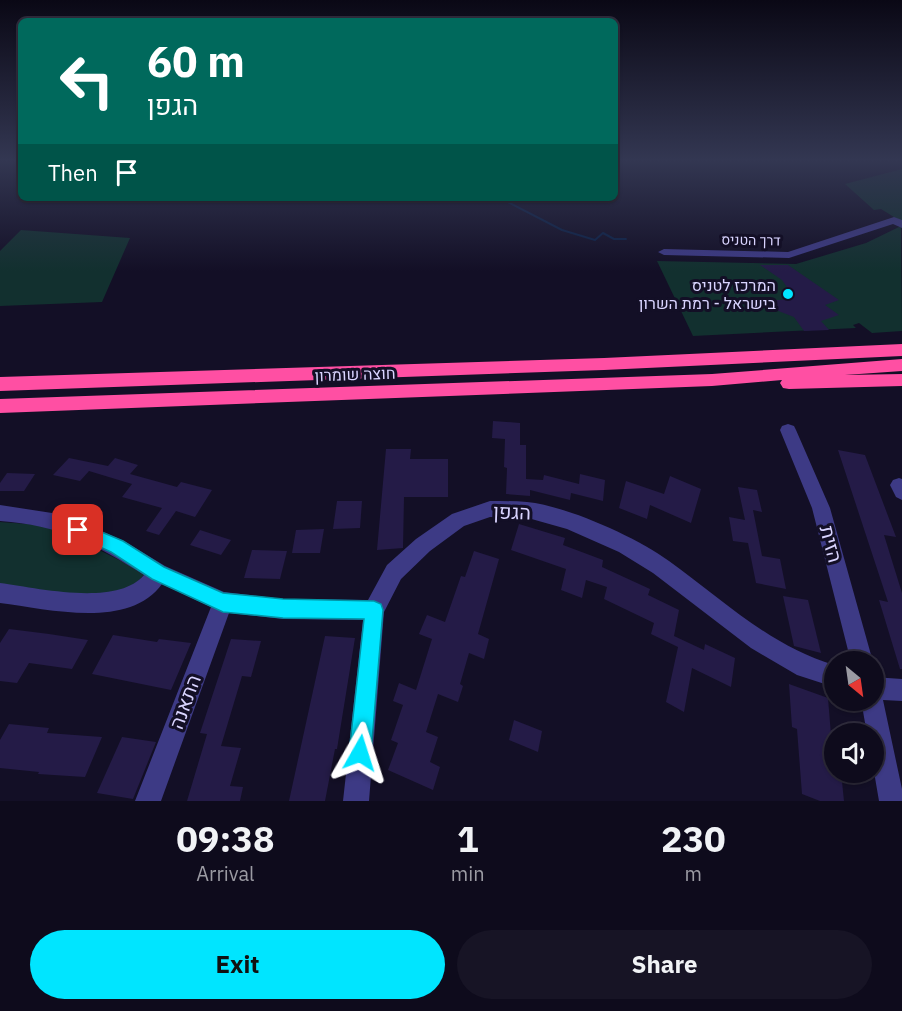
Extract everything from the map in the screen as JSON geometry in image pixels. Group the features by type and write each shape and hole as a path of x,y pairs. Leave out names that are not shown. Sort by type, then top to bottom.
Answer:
{"highway":[{"path":"464,368 603,355 902,338"},
{"path":"0,384 604,364 902,350"},
{"path":"712,380 789,372 902,365"},
{"path":"712,380 810,383 902,380"},
{"name":"חוצה שומרון","path":"0,406 712,380"}],"street":[{"name":"דרך הטניס","path":"664,252 789,255 894,220 902,225"},
{"name":"הזית","path":"788,430 821,508 859,651"},
{"name":"הגפן","path":"374,610 394,572 423,545 458,520 490,509 528,510 570,521 626,546 660,566 758,641 805,667 824,673"},
{"path":"0,513 59,522 117,547 158,573 223,602 283,609 374,610 356,801"},
{"path":"0,593 89,602 113,602 140,594 158,573"},
{"name":"התאנה","path":"148,801 223,602"},
{"path":"884,689 902,690"},
{"path":"874,711 892,801"}],"green space":[{"path":"859,196 902,196 902,222 881,209 874,210"},
{"name":"המרכז לטניס בישראל - רמת השרון","path":"901,226 902,331 872,333 859,323 853,325 856,328 693,336 657,261 796,264 866,243"},
{"path":"21,230 130,238 102,302 0,306 0,251"},
{"path":"0,522 41,525 83,542 145,573 130,586 111,594 70,593 0,584"}],"building":[{"path":"760,265 788,265 839,300 825,305 839,315 821,321 829,330 804,331 794,317 750,300 780,300 794,297 782,280"},
{"path":"493,421 520,423 520,445 526,445 526,479 543,480 544,475 579,484 580,474 605,480 603,501 571,493 570,500 530,490 530,496 506,494 505,439 492,438"},
{"path":"386,449 411,449 410,459 448,459 448,497 404,497 403,548 377,550"},
{"path":"838,450 865,455 896,537 884,535 902,593 902,669 900,669 879,600 888,602"},
{"path":"69,458 108,466 115,458 138,465 130,474 177,487 181,482 212,490 195,517 176,511 159,535 146,531 162,508 122,497 132,484 89,471 80,481 53,475"},
{"path":"7,473 35,474 24,491 0,491 0,483"},
{"path":"670,476 701,489 691,523 650,505 647,519 619,508 626,481 664,494"},
{"path":"738,487 757,490 762,512 753,510 762,556 780,559 786,589 756,583 748,543 733,541 729,517 745,520"},
{"path":"337,501 362,501 360,528 333,529"},
{"path":"519,524 565,538 563,545 603,560 602,567 650,589 648,595 679,610 674,636 704,650 705,644 735,658 731,687 692,668 684,712 666,702 678,647 651,634 654,623 604,599 607,587 586,580 582,598 561,590 566,569 511,550"},
{"path":"324,529 320,553 292,553 296,530"},
{"path":"200,530 231,540 221,555 190,545"},
{"path":"252,550 287,551 280,579 244,578"},
{"path":"474,551 499,559 478,634 489,639 484,659 469,653 460,684 463,686 458,702 438,694 426,732 438,737 430,762 440,767 433,790 388,770 398,743 391,740 403,705 393,701 399,683 416,690 432,639 419,634 427,615 445,622 461,576 465,577"},
{"path":"783,596 808,600 821,653 794,646"},
{"path":"9,629 88,640 72,669 29,663 17,683 0,681 0,643"},
{"path":"113,635 157,642 159,639 191,643 171,690 92,674"},
{"path":"325,636 355,638 337,749 335,749 325,801 289,801"},
{"path":"231,639 261,641 251,677 242,676 221,746 241,748 230,786 243,787 240,801 187,801 207,734 200,733"},
{"path":"789,684 824,697 824,711 829,711 830,723 824,723 824,783 842,783 844,801 820,801 802,794 797,729 792,727"},
{"path":"514,720 542,731 538,752 509,740"},
{"path":"9,724 49,728 47,733 102,737 85,777 38,774 39,772 0,768 0,740"},
{"path":"122,737 156,742 133,799 97,793"}],"waterway":[{"path":"506,201 562,230 595,240 603,233 614,239 626,239"}],"place":[{"name":"המרכז לטניס בישראל - רמת השרון","path":"788,294"}],"route":[{"path":"78,530 117,547 158,573 223,602 283,609 374,610 360,753"}]}
